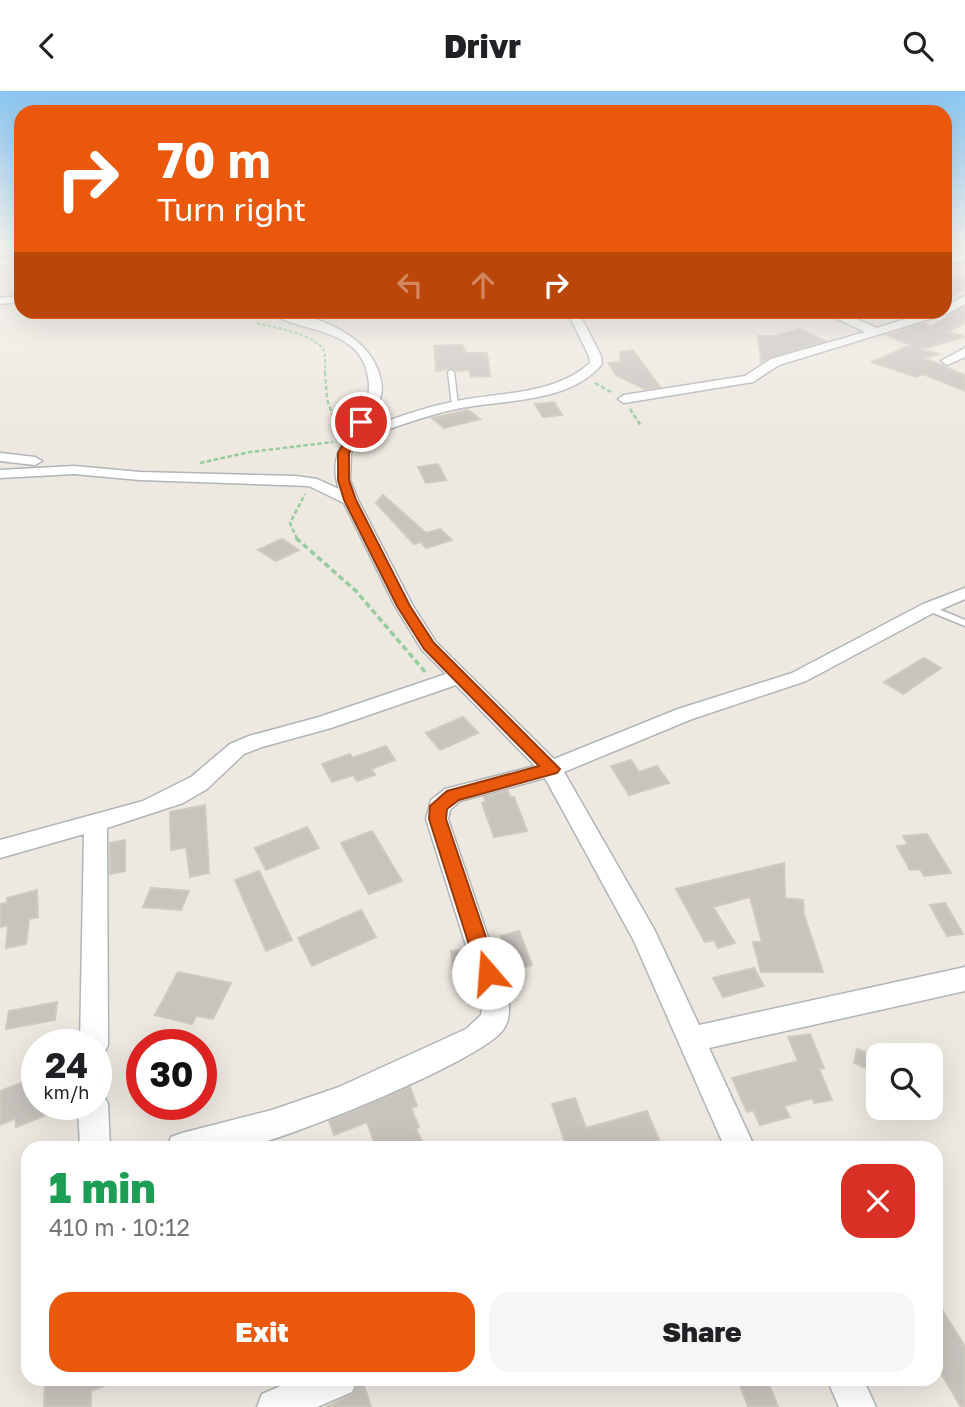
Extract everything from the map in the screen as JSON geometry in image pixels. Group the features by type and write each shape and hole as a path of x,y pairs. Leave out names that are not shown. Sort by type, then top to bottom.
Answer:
{"street":[{"path":"274,319 340,333 360,349 369,361 375,382 375,395 352,437 342,465 343,480 350,500 404,606 447,681 551,769 645,937 737,1141"},
{"path":"352,437 455,405 551,387 590,371 596,364 595,356 577,319"},
{"path":"844,319 876,331"},
{"path":"624,399 749,379 775,362 917,319"},
{"path":"947,361 965,352"},
{"path":"0,457 51,461 74,470"},
{"path":"0,474 74,470 140,476 312,482 350,500"},
{"path":"210,1141 272,1125 344,1099 476,1038 494,1021 496,999 437,819 439,806 453,795 551,769 685,714 799,677 929,608 965,593"},
{"path":"0,849 96,823 175,797 200,783 237,749 447,681"},
{"path":"94,1029 96,823"},
{"path":"689,1040 965,979"},
{"path":"94,1120 95,1141"},
{"path":"275,1407 323,1386"},
{"path":"848,1386 858,1407"}],"lane":[{"path":"451,372 455,405"},
{"path":"929,608 965,623"}],"path":[{"path":"193,465 250,452 341,440 327,399 324,352 321,347 269,319"},
{"path":"312,482 290,523 298,540 356,591 447,681"}],"building":[{"path":"965,307 965,323 948,332 965,337 922,349 939,354 924,358 965,375 965,391 923,374 916,377 872,362 910,345 887,335 924,323 931,326 944,319 952,319 952,314"},
{"path":"799,329 825,341 761,362 758,336 775,336"},
{"path":"462,345 466,353 487,353 490,376 471,377 469,370 456,371 452,368 436,371 434,346"},
{"path":"633,350 660,387 645,389 617,376 608,363 621,362 620,352"},
{"path":"554,402 562,415 543,417 535,404"},
{"path":"468,410 480,419 444,428 432,418"},
{"path":"438,464 446,480 426,483 418,467"},
{"path":"383,495 426,533 440,529 452,540 426,548 421,542 414,544 376,503"},
{"path":"282,539 299,550 276,561 258,550"},
{"path":"924,658 941,668 903,694 884,682"},
{"path":"463,717 478,733 440,750 426,733"},
{"path":"386,746 395,760 371,769 375,775 357,781 353,775 332,782 322,764 350,754 352,758"},
{"path":"631,760 639,772 657,766 669,783 629,795 611,766"},
{"path":"508,791 510,797 514,797 527,831 494,837 482,803 486,802 484,797"},
{"path":"205,805 209,873 190,877 186,847 171,850 170,812"},
{"path":"307,827 319,848 266,870 255,848"},
{"path":"372,831 402,881 369,894 341,843"},
{"path":"927,834 951,873 924,876 920,869 910,870 897,846 908,845 903,836"},
{"path":"125,840 125,871 110,874 110,843"},
{"path":"784,863 785,898 803,900 804,915 823,972 761,972 753,942 762,942 750,897 713,907 735,943 718,948 714,940 705,942 676,889"},
{"path":"259,871 292,940 266,951 235,880"},
{"path":"151,888 189,891 181,910 143,907"},
{"path":"37,890 38,917 29,919 26,944 6,948 8,925 0,927 0,904 7,903 7,898"},
{"path":"945,903 963,934 947,936 930,905"},
{"path":"361,910 376,937 312,966 298,938"},
{"path":"519,931 532,965 503,973 494,947 504,945 501,936"},
{"path":"465,950 470,967 453,969 451,951"},
{"path":"754,968 764,986 723,997 713,978"},
{"path":"178,972 231,983 213,1019 196,1016 192,1024 155,1015"},
{"path":"57,1002 55,1020 6,1029 9,1011"},
{"path":"810,1034 824,1068 819,1069 832,1100 814,1103 813,1098 784,1106 790,1117 760,1125 753,1110 747,1112 732,1078 798,1061 788,1037"},
{"path":"857,1049 866,1052 866,1068 854,1063"},
{"path":"21,1083 21,1120 34,1120 16,1127 15,1119 0,1125 0,1091"},
{"path":"410,1087 417,1106 411,1108 422,1141 374,1141 367,1122 334,1135 329,1121"},
{"path":"575,1098 586,1128 647,1111 659,1140 565,1141 552,1104"},
{"path":"943,1311 965,1347 965,1407 961,1407 943,1377"},
{"path":"45,1386 104,1386 91,1391 91,1407 44,1407"},
{"path":"356,1386 364,1386 371,1407 326,1407 353,1394"},
{"path":"740,1386 770,1386 778,1407 748,1407"}],"route":[{"path":"361,422 344,453 343,480 350,500 404,606 429,646 551,769 453,795 439,806 437,819 488,973"}]}
